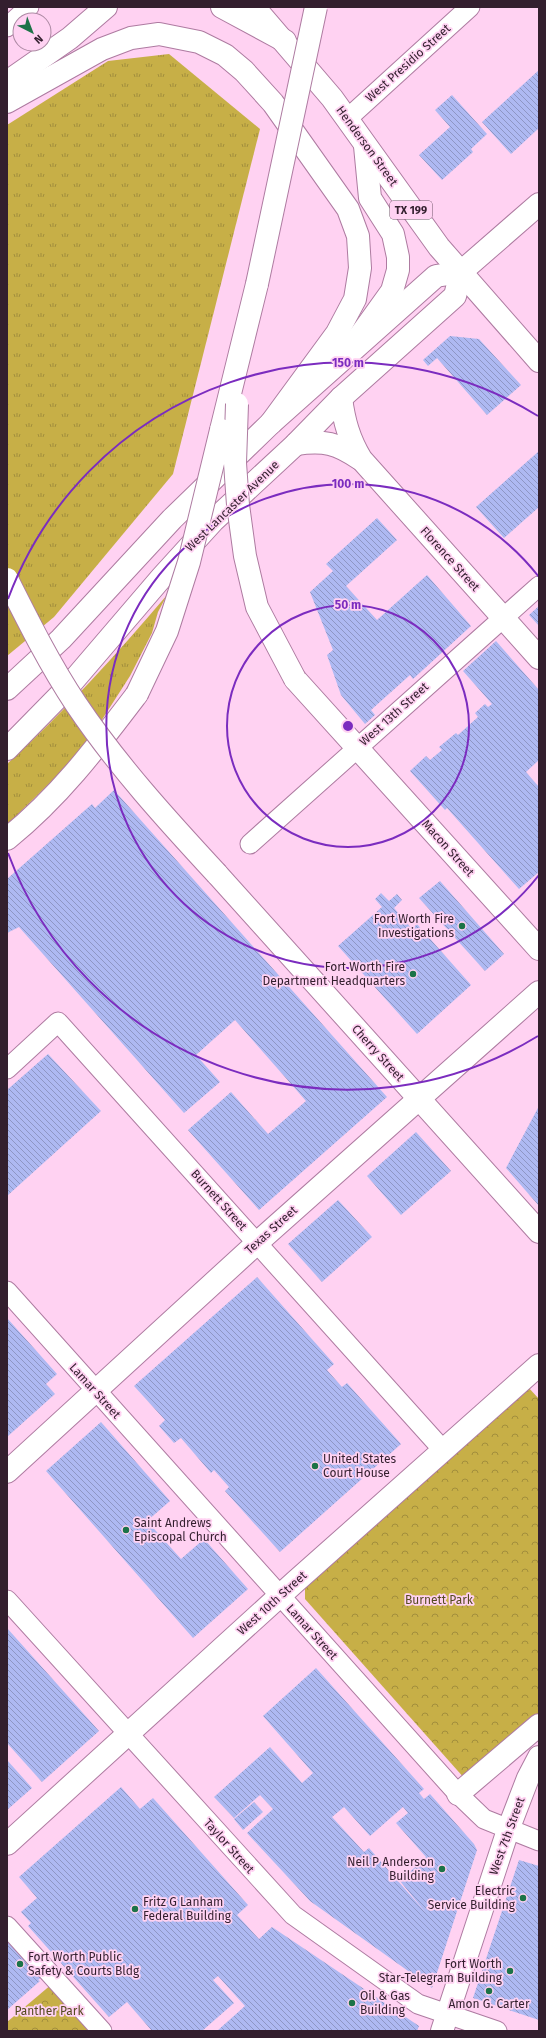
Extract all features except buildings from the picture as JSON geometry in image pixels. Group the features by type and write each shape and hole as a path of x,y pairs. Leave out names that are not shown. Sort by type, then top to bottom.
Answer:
{"main road":[{"path":"70,38 106,7"},
{"path":"7,82 70,38 124,7"},
{"path":"222,7 285,41"},
{"name":"Henderson Street","path":"254,7 285,41 347,119 424,228 539,361"},
{"path":"7,839 36,815 84,764 137,694 167,631 189,562 243,344 316,7"},
{"path":"7,102 102,49 131,38 159,34 199,42 225,55 244,71 273,103 348,209 358,236 360,268 355,299 337,333 271,423"},
{"path":"346,355 392,291 398,270 397,250 392,234 370,198 365,145"},
{"path":"7,703 61,639 172,519 271,423 436,276 461,272 539,204"},
{"name":"West Lancaster Avenue","path":"7,749 67,688 162,577 213,522 296,444 341,398 455,296 461,272"},
{"name":"Macon Street","path":"243,344 235,463 238,505 245,556 257,607 295,679 539,949"},
{"name":"Florence Street","path":"341,398 347,431 351,443 361,460"},
{"name":"Florence Street","path":"296,444 314,441 330,443 346,449 361,460 539,658"},
{"name":"Cherry Street","path":"7,579 37,638 76,703 142,791 539,1232"},
{"path":"7,689 61,639"},
{"name":"Texas Street","path":"7,1472 257,1243 539,992"},
{"name":"West 10th Street","path":"7,1844 279,1596 539,1365"},
{"path":"458,1794 539,1725"},
{"name":"West 7th Street","path":"444,2022 508,1830 528,1778 539,1757"}],"street":[{"path":"7,27 29,7"},
{"name":"West Presidio Street","path":"347,119 470,7"},
{"name":"West 13th Street","path":"250,844 539,586"},
{"name":"Burnett Street","path":"7,1069 58,1022 443,1450"},
{"name":"Lamar Street","path":"7,1291 95,1391 458,1794 484,1819 508,1830 539,1841"},
{"name":"Taylor Street","path":"7,1600 293,1915 444,2022 497,2031"},
{"path":"7,1926 102,2031"}],"green space":[{"path":"169,54 260,129 173,474 54,617 7,656 7,125 108,61"},
{"path":"167,595 158,612 152,633 130,676 87,743 71,762 7,825 7,764 90,682"},
{"name":"Burnett Park","path":"528,1387 539,1399 539,1713 465,1779 305,1599 305,1587"},
{"name":"Panther Park","path":"52,1984 94,2031 7,2031 7,2022"}],"place":[{"name":"Fort Worth Fire Investigations","path":"462,926"},
{"name":"Fort Worth Fire Department Headquarters","path":"413,974"},
{"name":"United States Court House","path":"315,1466"},
{"name":"Saint Andrews Episcopal Church","path":"126,1530"},
{"name":"Neil P Anderson Building","path":"442,1869"},
{"name":"Electric Service Building","path":"523,1898"},
{"name":"Fritz G Lanham Federal Building","path":"135,1909"},
{"name":"Fort Worth Public Safety & Courts Bldg","path":"20,1964"},
{"name":"Fort Worth Star-Telegram Building","path":"510,1971"},
{"name":"Amon G. Carter","path":"489,1991"},
{"name":"Oil & Gas Building","path":"352,2003"}]}
